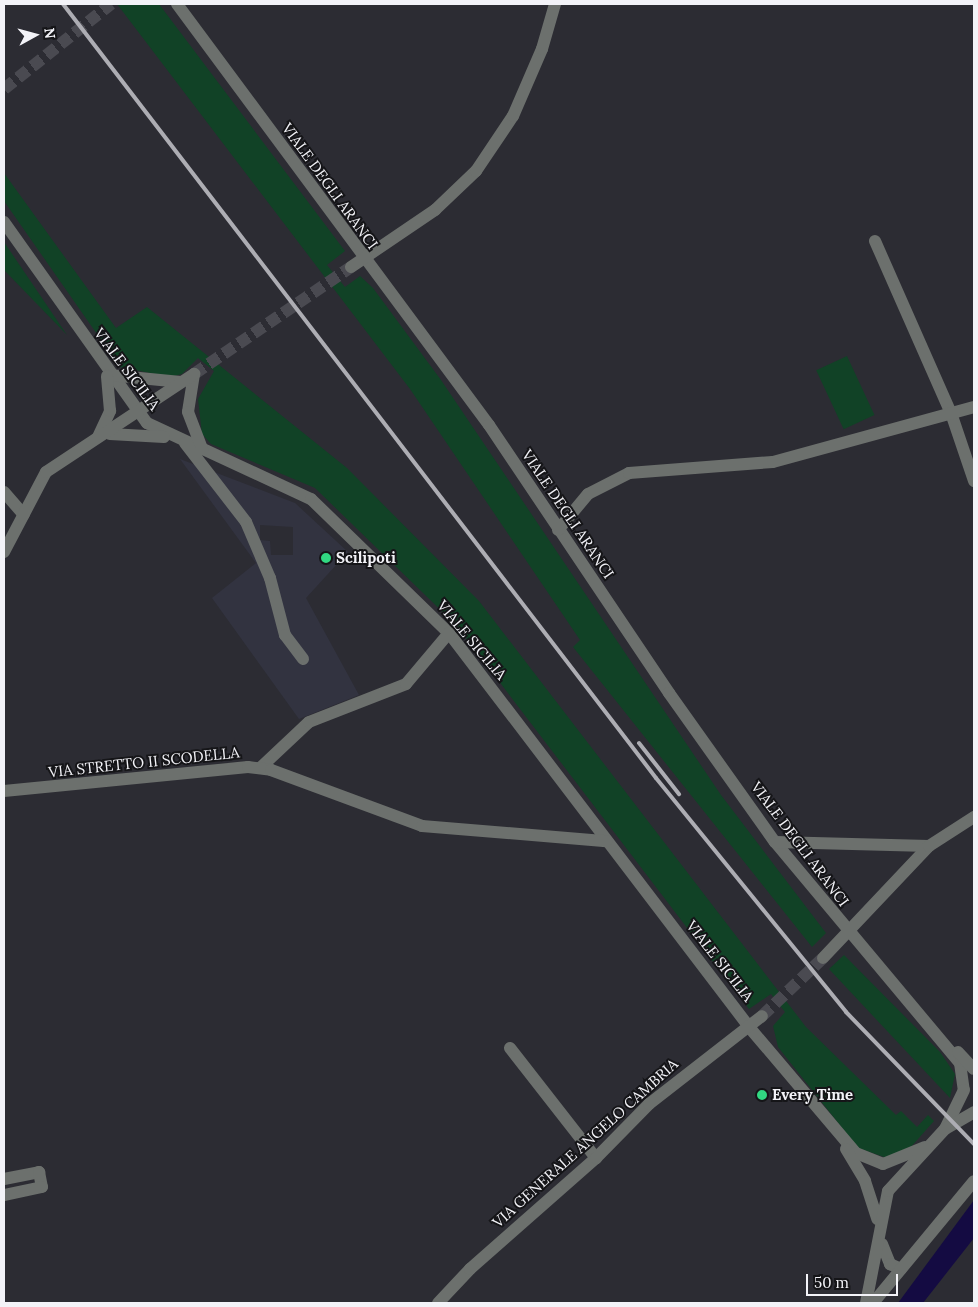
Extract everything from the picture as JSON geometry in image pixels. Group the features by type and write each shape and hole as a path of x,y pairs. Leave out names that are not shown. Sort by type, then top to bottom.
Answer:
{"street":[{"name":"VIALE DEGLI ARANCI","path":"177,4 363,259 489,426 558,530 775,842 847,932 940,1036"},
{"path":"351,267 435,210 476,171 513,116 542,50 555,4"},
{"name":"VIALE SICILIA","path":"4,222 138,414 180,441 290,486 322,507 449,633 749,1027 835,1132"},
{"path":"875,241 951,413 974,481"},
{"path":"102,437 110,411 107,372 181,382"},
{"path":"4,552 46,472 138,414 194,374 188,412 202,449"},
{"path":"558,530 588,494 629,473 773,462 974,407"},
{"path":"102,437 126,432 180,441 246,522 270,578 285,635 303,659"},
{"path":"4,492 24,515"},
{"path":"260,768 309,722 406,684 449,633"},
{"name":"VIA STRETTO II SCODELLA","path":"4,791 218,768 260,768 422,826 606,841"},
{"path":"823,958 929,846 974,818"},
{"path":"775,842 929,846"},
{"name":"VIA GENERALE ANGELO CAMBRIA","path":"438,1303 497,1244 596,1158 666,1089 762,1016"},
{"path":"940,1036 974,1069"},
{"path":"866,1303 875,1274 879,1225 888,1191 944,1129 956,1111 965,1081 960,1063 940,1036"},
{"path":"510,1048 596,1158"},
{"path":"944,1129 974,1112"},
{"path":"835,1132 856,1153 874,1163 892,1163 925,1148"},
{"path":"835,1132 865,1181 879,1225 886,1258 901,1269"},
{"path":"4,1179 38,1172 42,1187 4,1195"},
{"path":"873,1303 974,1181"}],"shaded area":[{"name":"Scilipoti","path":"180,459 295,503 348,552 306,598 359,695 299,719 212,598 256,563","holes":["260,525 293,527 293,555 271,555 270,541 260,540"]},
{"path":"974,1200 974,1238 923,1303 898,1303"}],"green space":[{"path":"117,4 159,4 345,251 327,265 345,287 360,276 373,288 441,380 721,795 826,933 812,947 573,647 580,640 410,389"},
{"path":"4,173 116,328 147,307 347,468 479,601 806,1027 896,1115 901,1111 917,1127 928,1115 934,1121 910,1148 890,1159 858,1148 778,1047 773,1026 785,1012 771,994 749,1009 456,625 315,488 211,444 202,434 198,399 214,371 198,358 182,374 170,377 120,367 4,201"},
{"path":"4,242 67,335 4,270"},
{"path":"847,356 874,415 844,429 816,370"},
{"path":"844,955 940,1052 955,1074 950,1098 829,969"}],"tunnel":[{"path":"4,89 111,4"},
{"path":"194,374 351,267"},
{"path":"762,1016 823,958"}],"railway":[{"path":"63,4 656,778 846,1012 974,1144"},
{"path":"639,743 679,794"}],"place":[{"name":"Scilipoti","path":"326,558"},
{"name":"Every Time","path":"762,1095"}]}
